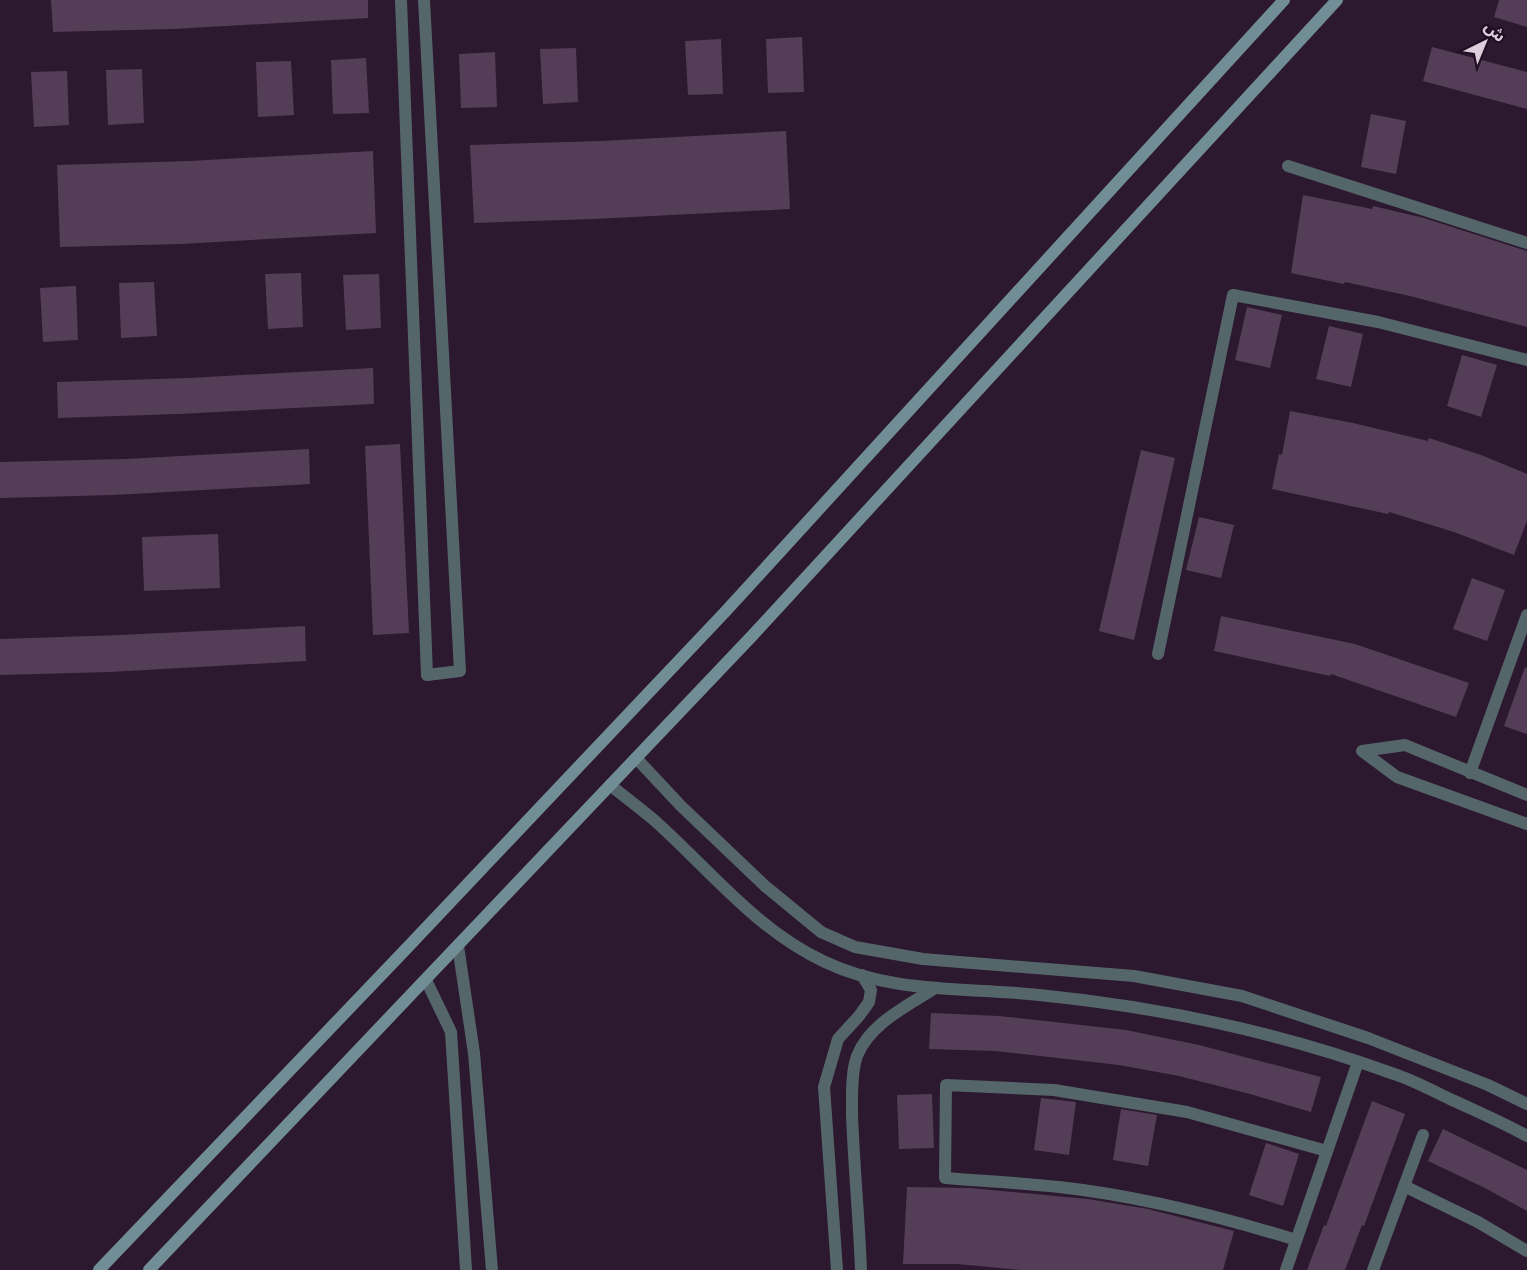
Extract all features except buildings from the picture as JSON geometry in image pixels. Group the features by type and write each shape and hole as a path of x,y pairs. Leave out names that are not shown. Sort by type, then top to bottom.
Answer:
{"main road":[{"path":"99,1270 717,621 1284,0"},
{"path":"149,1270 767,620 1337,0"}],"street":[{"path":"401,0 427,675 460,670 424,0"},
{"path":"1288,166 1527,243"},
{"path":"1158,654 1233,296 1378,322 1527,360"},
{"path":"1470,773 1527,615"},
{"path":"1527,795 1405,745 1362,751 1397,777 1527,824"},
{"path":"636,758 681,806 765,886 821,932 855,947 923,959 1134,976 1242,996 1368,1038 1488,1085 1527,1104"},
{"path":"610,785 654,820 741,905 785,938 825,962 878,981 935,988 1037,994 1166,1012 1264,1033 1396,1074 1527,1136"},
{"path":"458,946 474,1053 492,1270"},
{"path":"837,1270 824,1087 838,1039 869,1002 871,990 862,975"},
{"path":"426,980 451,1032 466,1270"},
{"path":"861,1270 852,1091 857,1056 872,1033 886,1020 935,988"},
{"path":"1286,1270 1358,1062"},
{"path":"1296,1240 1239,1222 1174,1206 1060,1187 945,1178 946,1085 1054,1090 1187,1112 1327,1151"},
{"path":"1373,1270 1423,1135"},
{"path":"1404,1186 1479,1222 1527,1251"}]}
